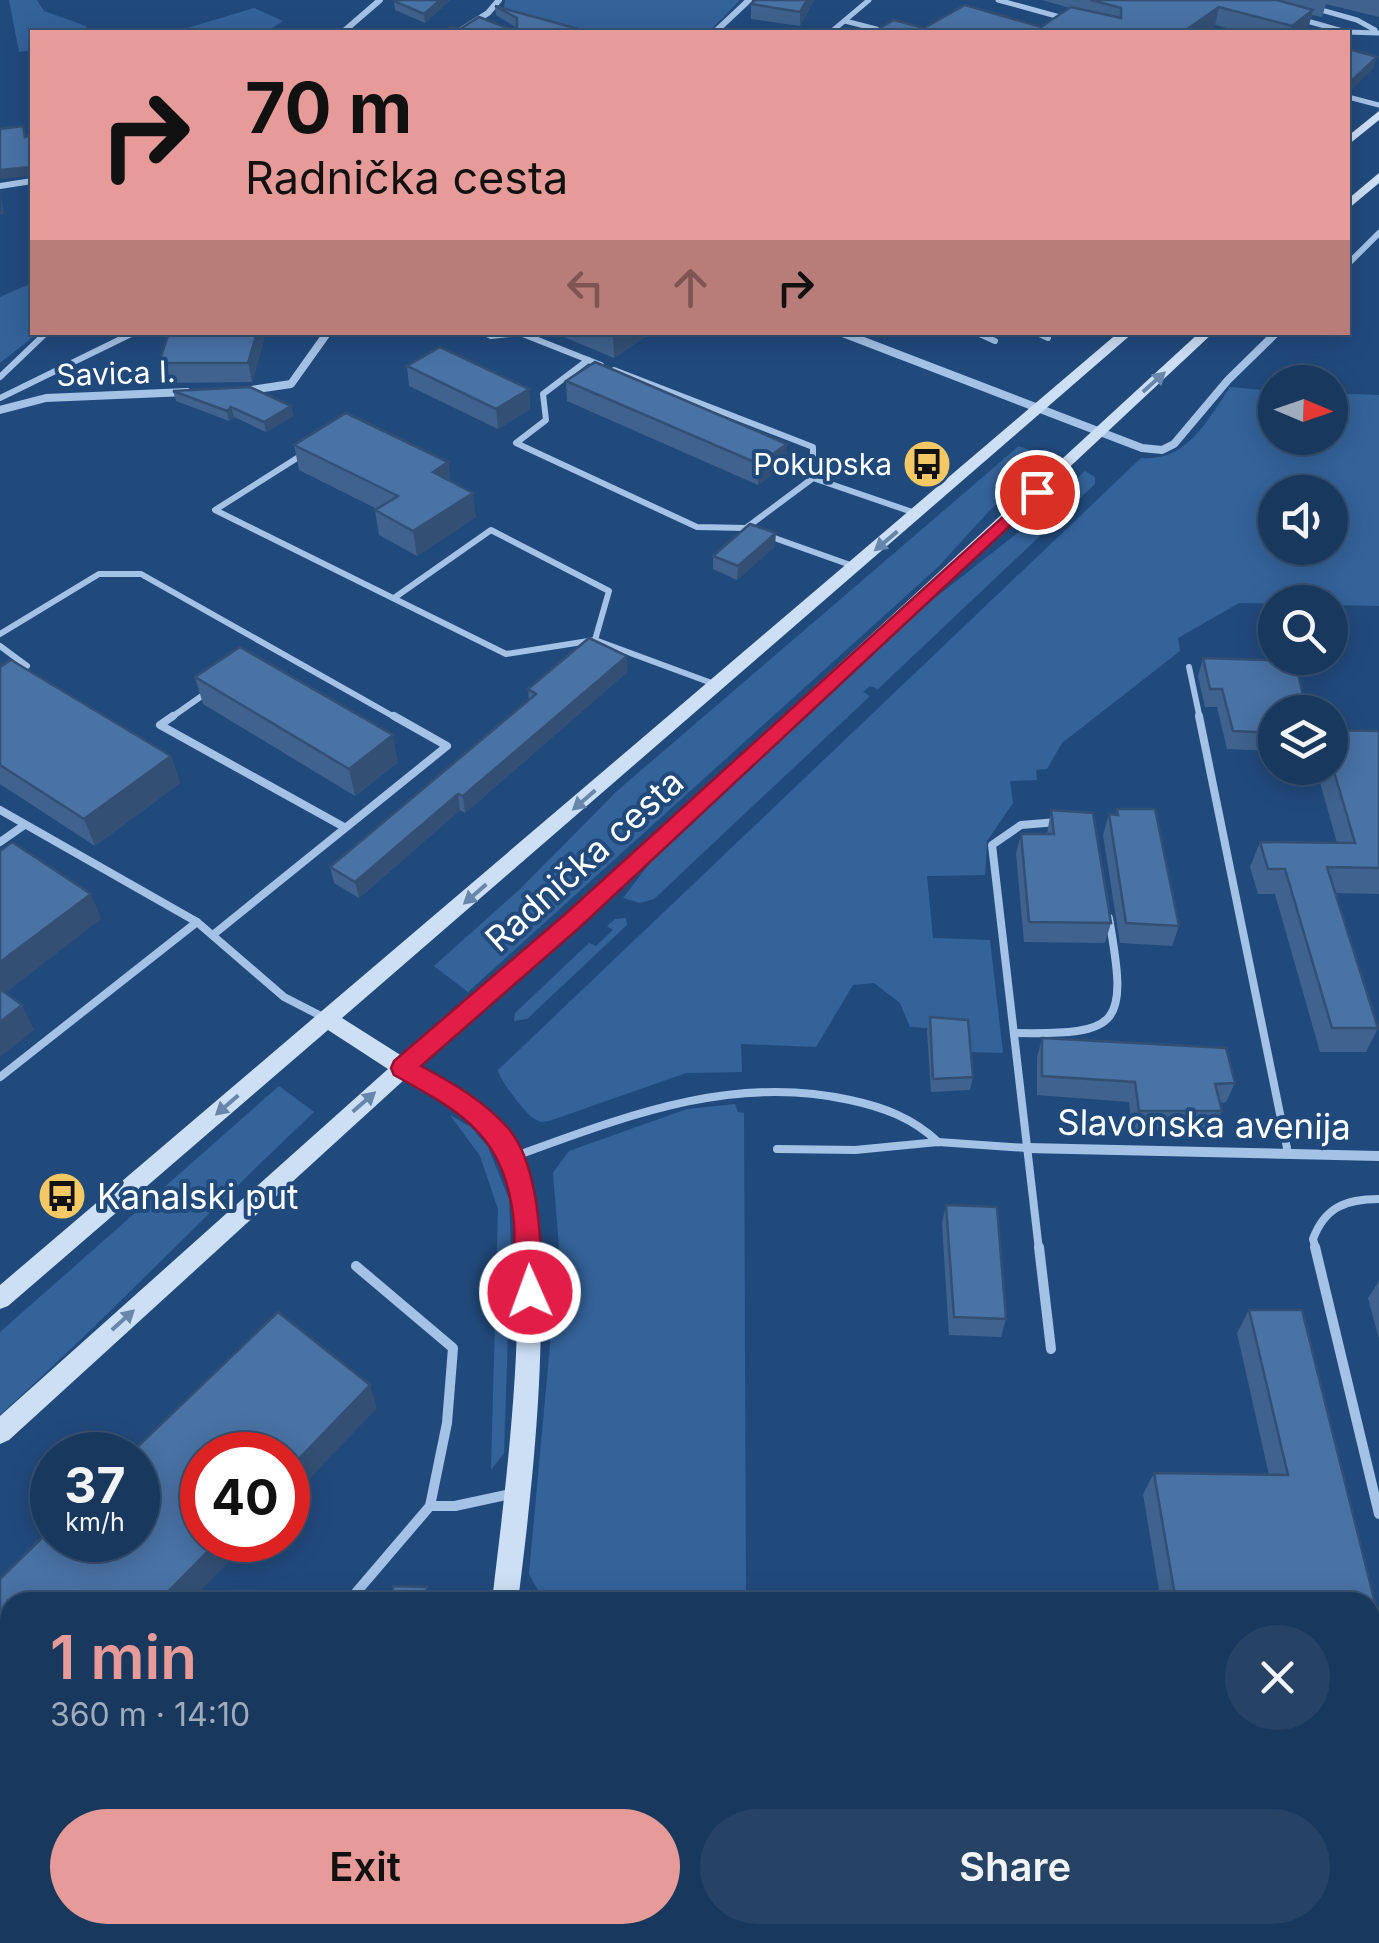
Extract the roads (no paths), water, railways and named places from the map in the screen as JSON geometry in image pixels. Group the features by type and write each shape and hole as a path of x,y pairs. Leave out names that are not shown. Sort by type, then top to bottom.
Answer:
{"main road":[{"path":"1350,140 1379,114"},
{"path":"1350,203 1379,177"},
{"name":"Radnička cesta","path":"0,1299 1124,335"},
{"name":"Radnička cesta","path":"0,1432 403,1068 571,922 1205,335"},
{"path":"329,1020 458,1098 502,1138 510,1158 527,1223 530,1292 506,1592"}],"street":[{"path":"345,30 380,0"},
{"path":"717,30 749,0"},
{"path":"461,30 497,4 511,12"},
{"path":"478,18 496,25"},
{"path":"0,186 30,181"},
{"path":"1350,262 1379,233"},
{"path":"235,392 291,384 326,335"},
{"path":"848,335 1149,450 1168,448 1274,335"},
{"name":"Savica I.","path":"0,410 60,396 199,392"},
{"name":"Slavonska avenija","path":"1027,1148 1379,1156"}],"lane":[{"path":"834,30 870,0"},
{"path":"998,0 1081,23"},
{"path":"1300,5 1358,20 1379,33"},
{"path":"1295,18 1339,30"},
{"path":"845,21 880,30"},
{"path":"1350,32 1379,33"},
{"path":"1350,98 1379,105"},
{"path":"0,377 43,335"},
{"path":"0,398 129,335"},
{"path":"525,335 813,447 813,478"},
{"path":"982,335 995,341"},
{"path":"1041,335 1048,338"},
{"path":"588,360 543,394 546,420 516,443 696,528 746,528 856,567"},
{"path":"0,398 12,406"},
{"path":"307,452 215,510 506,654 595,640 717,685"},
{"path":"813,478 918,514"},
{"path":"746,528 813,478"},
{"path":"394,598 491,530 609,591 595,640"},
{"path":"0,634 99,574 141,574 447,746 214,934"},
{"path":"0,646 27,666 0,684"},
{"path":"256,660 272,649"},
{"path":"1189,668 1288,1153"},
{"path":"208,692 160,724 344,828"},
{"path":"0,810 197,922 284,997 329,1020"},
{"path":"1050,1349 992,845 1004,830 1017,824 1063,822"},
{"path":"0,842 23,826"},
{"path":"1014,1033 1082,1034 1096,1030 1108,1019 1119,988 1109,915"},
{"path":"0,1078 197,922"},
{"path":"510,1158 679,1099 710,1092 825,1090 906,1115 938,1142"},
{"path":"777,1148 855,1150 938,1142 1027,1148"},
{"path":"1379,1199 1356,1198 1330,1206 1319,1221 1314,1239 1379,1514"},
{"path":"356,1266 453,1348 447,1424 430,1506 357,1592"},
{"path":"430,1506 455,1506 516,1493"}],"place":[{"name":"Pokupska","path":"927,464"},
{"name":"Kanalski put","path":"62,1196"}]}
